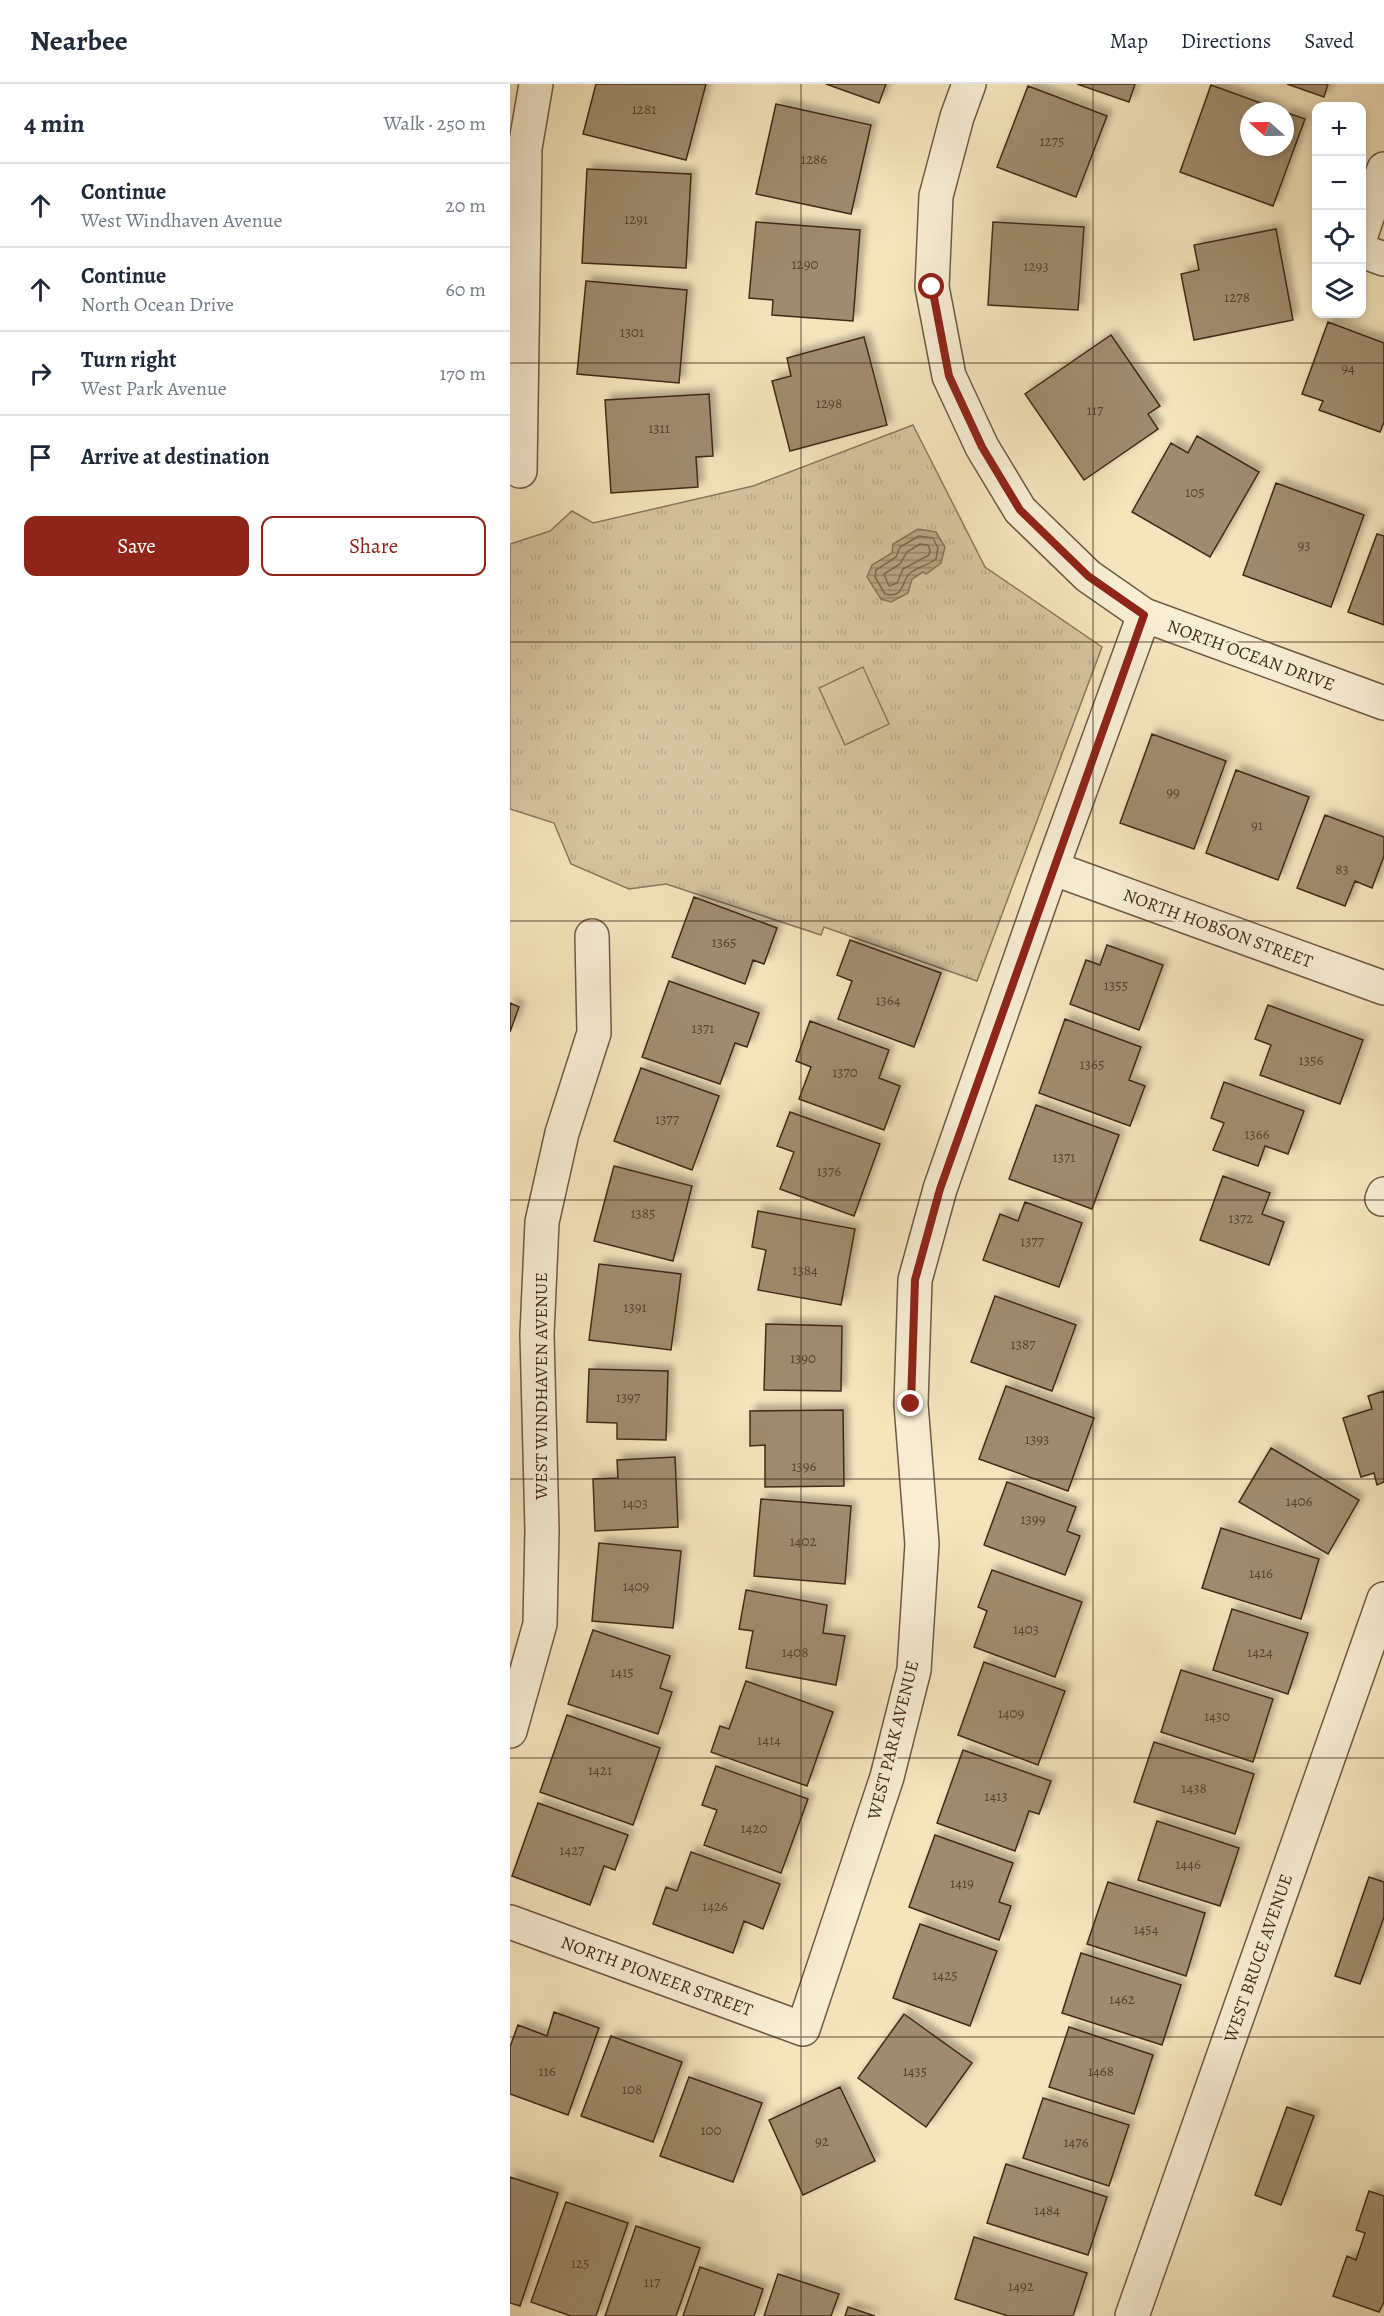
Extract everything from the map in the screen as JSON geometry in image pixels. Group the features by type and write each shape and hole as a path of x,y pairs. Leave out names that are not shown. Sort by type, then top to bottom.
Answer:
{"street":[{"path":"520,471 525,148 536,84"},
{"name":"NORTH OCEAN DRIVE","path":"969,84 957,117 936,196 932,287 949,376 982,447 1020,510 1088,576 1144,615 1384,704"},
{"path":"1366,221 1384,170"},
{"path":"1366,252 1384,259"},
{"name":"WEST PARK AVENUE","path":"803,2029 887,1777 914,1670 922,1544 911,1404 915,1280 940,1189 1052,868 1144,615"},
{"name":"NORTH HOBSON STREET","path":"1052,868 1384,988"},
{"name":"WEST WINDHAVEN AVENUE","path":"512,1720 540,1624 542,1530 537,1334 542,1222 562,1133 594,1033 592,936"},
{"name":"WEST BRUCE AVENUE","path":"1132,2316 1384,1599"},
{"name":"NORTH PIONEER STREET","path":"510,1922 803,2029"}],"green space":[{"path":"913,425 985,567 1102,647 977,981 824,927 821,935 666,884 629,889 571,864 554,823 510,809 510,544 550,531 572,511 593,523 753,486"},
{"path":"863,667 889,724 845,745 819,688"}],"water":[{"path":"918,529 936,532 945,547 941,563 926,574 923,572 912,579 908,593 891,602 881,599 867,577 872,565 892,553 893,544"}],"building":[{"path":"596,84 706,84 686,160 583,134"},
{"path":"826,84 886,84 879,103"},
{"path":"1077,84 1135,84 1129,102"},
{"path":"1287,84 1328,84 1324,97"},
{"path":"1211,85 1258,102 1240,102 1240,156 1291,156 1273,206 1180,172"},
{"path":"1028,86 1107,116 1076,197 997,167"},
{"path":"776,104 871,125 851,214 756,194"},
{"path":"1294,115 1305,119 1294,149"},
{"path":"587,169 691,174 686,268 582,263"},
{"path":"756,222 860,230 853,321 772,315 773,300 749,298"},
{"path":"993,222 1084,227 1078,310 988,305"},
{"path":"1276,229 1293,320 1194,340 1181,274 1199,270 1194,245"},
{"path":"586,281 687,290 679,383 577,374"},
{"path":"1328,322 1384,343 1384,422 1380,432 1319,410 1323,401 1302,394"},
{"path":"1111,335 1160,406 1148,414 1158,429 1084,480 1025,394"},
{"path":"864,337 887,425 790,451 772,381 791,376 787,358"},
{"path":"709,394 713,456 696,457 698,487 611,493 605,400"},
{"path":"1197,436 1259,472 1210,557 1132,512 1171,443 1188,453"},
{"path":"1276,483 1364,515 1331,607 1243,575"},
{"path":"1377,534 1384,536 1384,625 1348,612"},
{"path":"1152,734 1226,761 1194,849 1120,823"},
{"path":"1236,770 1309,797 1278,880 1206,853"},
{"path":"1325,815 1384,837 1384,856 1372,888 1355,881 1345,906 1297,888"},
{"path":"694,897 777,928 764,964 753,960 745,984 672,957"},
{"path":"850,940 941,973 914,1047 838,1019 852,981 837,975"},
{"path":"1107,945 1163,965 1139,1030 1070,1004 1086,960 1100,965"},
{"path":"669,981 759,1013 747,1047 735,1043 720,1084 642,1057"},
{"path":"510,1003 519,1007 510,1032"},
{"path":"1268,1005 1363,1040 1340,1104 1260,1075 1271,1045 1255,1039"},
{"path":"1065,1019 1141,1047 1129,1080 1145,1086 1130,1126 1039,1093"},
{"path":"810,1021 889,1050 879,1078 900,1086 884,1130 799,1099 811,1067 796,1061"},
{"path":"641,1068 719,1096 692,1170 614,1141"},
{"path":"1224,1082 1304,1111 1288,1154 1265,1146 1258,1166 1213,1150 1224,1123 1211,1118"},
{"path":"1036,1105 1119,1135 1092,1209 1009,1179"},
{"path":"790,1112 880,1144 854,1216 780,1189 794,1152 777,1146"},
{"path":"614,1166 692,1186 673,1261 594,1241"},
{"path":"1223,1176 1270,1193 1262,1214 1284,1222 1269,1265 1200,1240"},
{"path":"1025,1202 1082,1223 1059,1287 983,1260 1000,1214 1018,1221"},
{"path":"758,1211 855,1229 841,1305 758,1290 766,1250 752,1247"},
{"path":"599,1264 681,1274 671,1350 589,1340"},
{"path":"995,1296 1076,1325 1052,1391 971,1362"},
{"path":"766,1324 842,1326 841,1391 764,1390"},
{"path":"589,1369 668,1371 666,1440 617,1439 617,1423 587,1422"},
{"path":"1006,1386 1094,1418 1068,1491 979,1459"},
{"path":"1384,1391 1384,1482 1377,1485 1374,1473 1361,1477 1343,1418 1372,1409 1368,1396"},
{"path":"843,1410 844,1486 765,1487 765,1445 750,1446 750,1411"},
{"path":"1271,1448 1359,1500 1328,1554 1239,1502"},
{"path":"675,1457 678,1527 595,1531 593,1479 618,1478 617,1460"},
{"path":"1007,1482 1076,1507 1067,1531 1080,1536 1065,1575 984,1545"},
{"path":"761,1499 851,1506 845,1584 754,1576"},
{"path":"1221,1528 1319,1559 1301,1619 1202,1588"},
{"path":"599,1543 681,1551 673,1628 592,1621"},
{"path":"992,1570 1082,1602 1055,1677 974,1647 987,1611 978,1607"},
{"path":"746,1590 827,1605 823,1633 845,1636 836,1685 746,1668 753,1631 739,1629"},
{"path":"1232,1609 1308,1633 1288,1694 1213,1670"},
{"path":"593,1630 670,1656 660,1688 672,1692 658,1734 568,1704"},
{"path":"984,1662 1065,1691 1038,1765 958,1735"},
{"path":"1181,1670 1273,1699 1253,1762 1161,1732"},
{"path":"746,1681 833,1712 807,1786 711,1752 720,1726 729,1729"},
{"path":"567,1715 660,1748 633,1825 540,1792"},
{"path":"1154,1742 1254,1774 1235,1834 1134,1802"},
{"path":"963,1750 1051,1781 1039,1814 1029,1811 1015,1851 937,1823"},
{"path":"716,1766 808,1799 781,1873 704,1845 717,1810 702,1805"},
{"path":"538,1803 628,1835 615,1870 604,1866 590,1905 512,1876"},
{"path":"1157,1821 1239,1848 1220,1906 1138,1880"},
{"path":"935,1835 1013,1863 999,1902 1011,1906 999,1940 909,1907"},
{"path":"691,1852 780,1884 763,1929 744,1921 733,1953 653,1924 666,1887 677,1891"},
{"path":"1369,1877 1384,1882 1384,1917 1360,1984 1335,1976"},
{"path":"1108,1882 1205,1913 1186,1976 1087,1944"},
{"path":"920,1924 997,1951 970,2026 893,1998"},
{"path":"1081,1953 1181,1985 1162,2045 1062,2013"},
{"path":"554,2012 599,2028 568,2115 510,2094 510,2047 518,2025 547,2036"},
{"path":"904,2014 972,2063 926,2127 858,2078"},
{"path":"1069,2027 1153,2055 1134,2114 1049,2087"},
{"path":"611,2036 682,2062 653,2142 581,2116"},
{"path":"689,2077 762,2103 733,2182 660,2156"},
{"path":"840,2087 875,2161 803,2195 769,2120"},
{"path":"1043,2098 1129,2125 1109,2186 1023,2158"},
{"path":"1287,2107 1314,2116 1281,2205 1255,2195"},
{"path":"1006,2164 1107,2197 1088,2255 987,2223"},
{"path":"510,2177 558,2193 520,2306 510,2303"},
{"path":"1369,2191 1384,2196 1384,2302 1379,2312 1333,2296 1347,2256 1356,2260 1365,2233 1356,2230"},
{"path":"566,2202 628,2223 596,2316 571,2316 531,2302"},
{"path":"636,2226 700,2248 676,2316 605,2316"},
{"path":"974,2237 1087,2273 1073,2316 1008,2316 955,2299"},
{"path":"700,2267 763,2289 754,2316 683,2316"},
{"path":"778,2274 839,2294 831,2316 764,2316"},
{"path":"848,2307 875,2316 845,2316"}],"route":[{"path":"911,1404 915,1280 940,1189 1052,868 1144,615 1088,576 1020,510 982,447 949,376 932,287"}]}
